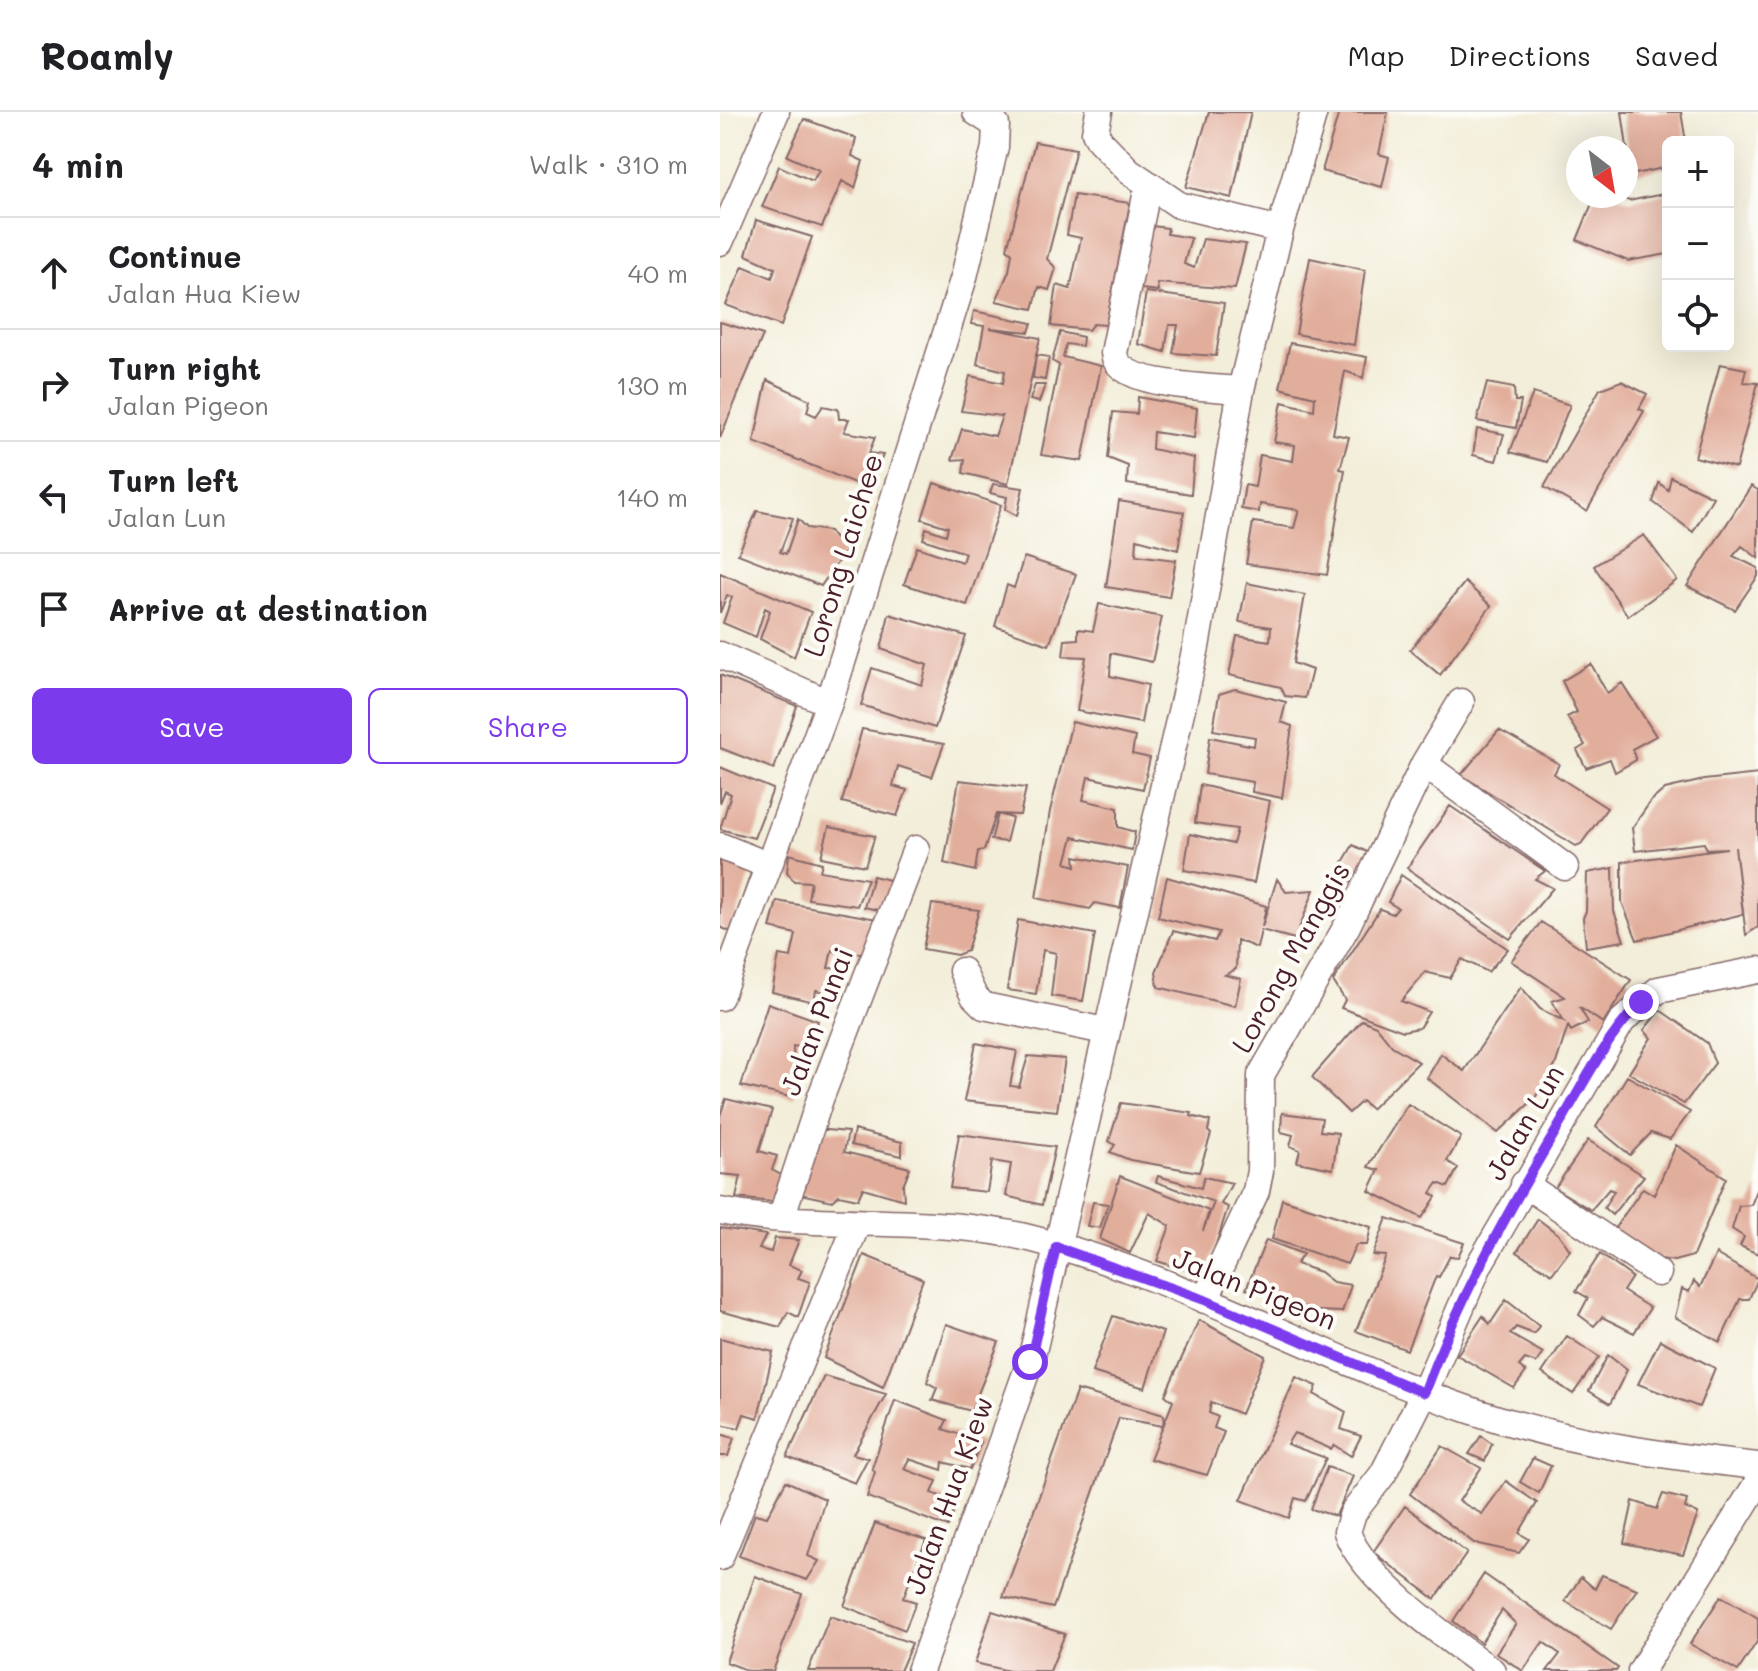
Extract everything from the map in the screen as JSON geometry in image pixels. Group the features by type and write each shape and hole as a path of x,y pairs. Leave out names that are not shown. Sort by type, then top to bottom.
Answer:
{"street":[{"path":"720,242 776,112"},
{"path":"1099,112 1096,137 1148,186 1179,205 1280,230"},
{"name":"Jalan Hua Kiew","path":"920,1671 1032,1356 1196,647 1241,390 1280,230 1314,112"},
{"name":"Lorong Laichee","path":"720,997 829,703 964,277 995,147 986,118"},
{"path":"1148,186 1114,353 1117,366 1135,377 1241,390"},
{"path":"720,655 829,703"},
{"name":"Lorong Manggis","path":"1205,1300 1256,1191 1260,1171 1261,1075 1347,926 1424,764 1461,702"},
{"path":"1424,764 1565,867"},
{"path":"720,846 767,865"},
{"name":"Jalan Punai","path":"781,1218 820,1099 916,849"},
{"name":"Jalan Lun","path":"1492,1671 1438,1632 1366,1564 1347,1532 1353,1513 1383,1474 1424,1393 1479,1265 1614,1034 1641,1002 1658,990 1758,970"},
{"path":"962,971 974,996 984,1006 1105,1031"},
{"path":"1524,1184 1658,1273"},
{"name":"Jalan Pigeon","path":"720,1211 857,1224 942,1226 1032,1239 1205,1300 1424,1393 1553,1433 1758,1466"},
{"path":"720,1557 857,1224"},
{"path":"1641,1671 1758,1482"}],"building":[{"path":"1209,112 1251,112 1232,198 1186,187"},
{"path":"1339,112 1388,112 1379,154 1389,157 1382,187 1322,171"},
{"path":"1622,112 1681,112 1685,136 1662,136 1662,168 1638,173 1638,136 1625,136"},
{"path":"804,119 856,138 852,156 863,161 855,188 842,181 822,227 762,207 779,166 813,181 819,170 787,156"},
{"path":"1035,142 1076,149 1047,259 1056,268 1049,290 1039,287 1033,309 996,301 1009,271 1012,253 1007,249"},
{"path":"1662,194 1662,255 1628,261 1577,240 1590,208 1638,208 1638,199"},
{"path":"1074,195 1130,203 1106,325 1093,324 1088,330 1051,326 1057,285 1070,289 1081,238 1067,235"},
{"path":"756,220 812,237 781,326 726,305 743,266 772,278 775,268 746,255"},
{"path":"1144,225 1168,228 1167,234 1191,238 1184,264 1194,268 1203,239 1246,244 1235,289 1157,283 1158,291 1133,288"},
{"path":"1310,258 1365,270 1354,345 1296,334"},
{"path":"1146,292 1224,303 1216,356 1173,353 1178,325 1169,325 1165,352 1138,344"},
{"path":"974,311 1032,323 1029,332 990,328 1040,338 1008,484 963,473 965,459 952,460 962,429 995,436 1002,416 961,411 970,376 1003,383 1005,371 977,364 984,326 971,324"},
{"path":"720,322 763,335 720,438"},
{"path":"1060,332 1083,337 1082,346 1066,344 1063,357 1101,366 1082,461 1041,455 1059,365 1052,361"},
{"path":"1290,343 1367,357 1363,378 1345,371 1333,434 1349,437 1340,469 1345,470 1327,575 1246,564 1253,522 1294,528 1299,510 1260,504 1259,512 1241,509 1245,485 1255,487 1260,455 1293,461 1295,445 1274,442 1282,402 1314,410 1315,397 1280,388"},
{"path":"1036,355 1049,357 1045,380 1033,378"},
{"path":"1720,364 1746,369 1743,382 1758,383 1736,468 1695,457"},
{"path":"767,380 810,400 807,412 816,416 823,406 838,409 839,419 849,419 844,432 875,437 869,453 883,455 869,489 754,442"},
{"path":"1621,381 1647,394 1639,409 1644,411 1587,511 1544,487 1600,389"},
{"path":"1487,383 1514,388 1515,401 1521,401 1516,428 1477,421"},
{"path":"1035,385 1045,385 1039,402 1030,400"},
{"path":"1533,393 1570,405 1547,462 1510,452"},
{"path":"1138,397 1197,408 1194,438 1153,432 1152,449 1194,458 1191,494 1127,484 1128,466 1108,458 1113,412 1137,414"},
{"path":"1477,429 1504,434 1496,461 1473,455"},
{"path":"1671,477 1713,497 1693,532 1653,502 1659,483 1668,490"},
{"path":"934,483 1001,505 967,605 904,584 917,547 962,562 965,553 923,539 926,528 946,535 948,527 922,519"},
{"path":"993,484 1023,488 1017,516 1005,509 1007,497 990,493"},
{"path":"1751,486 1758,490 1758,558 1742,546 1733,556 1758,568 1758,576 1735,610 1687,586"},
{"path":"1119,501 1184,512 1178,550 1137,539 1136,555 1176,560 1169,597 1106,587"},
{"path":"757,511 793,518 780,552 786,554 798,519 807,528 829,531 835,539 850,544 821,586 738,554"},
{"path":"1644,535 1677,580 1628,616 1594,566"},
{"path":"1024,557 1076,574 1049,645 995,626 1007,585 1014,588"},
{"path":"720,573 811,612 794,657 760,639 770,611 765,608 756,637 723,623 732,597 727,595 720,613"},
{"path":"1465,582 1491,606 1440,675 1410,650"},
{"path":"1247,583 1305,595 1293,663 1312,670 1305,698 1285,696 1281,687 1229,675 1237,636 1270,641 1271,627 1239,622"},
{"path":"1099,604 1162,617 1152,662 1111,653 1110,676 1148,685 1141,723 1077,711 1086,657 1063,656 1065,640 1078,639 1078,629 1093,631"},
{"path":"889,614 966,636 935,728 861,705 872,668 922,685 927,665 881,649"},
{"path":"1591,664 1607,693 1622,683 1656,736 1632,749 1636,760 1615,772 1610,759 1586,768 1577,750 1585,745 1567,717 1577,712 1562,681"},
{"path":"720,675 797,706 774,769 720,748"},
{"path":"1235,689 1286,702 1281,722 1292,726 1282,798 1252,792 1253,782 1205,774 1210,737 1254,746 1255,737 1213,730 1219,694"},
{"path":"1072,722 1135,737 1132,754 1150,758 1143,789 1088,777 1083,800 1118,808 1118,827 1135,832 1132,850 1073,837 1066,863 1076,866 1075,856 1128,867 1120,908 1095,903 1090,909 1036,898 1050,811"},
{"path":"862,729 944,744 932,777 898,766 893,786 907,790 897,816 842,802"},
{"path":"1499,730 1559,764 1554,774 1607,808 1581,844 1576,846 1461,775"},
{"path":"720,767 773,789 754,838 720,829 731,794 725,791 720,803"},
{"path":"1758,774 1758,927 1746,935 1735,847 1743,914 1637,940 1622,902 1622,862 1727,848 1707,849 1704,843 1635,851 1632,828 1651,801 1665,789 1704,780"},
{"path":"959,780 1026,788 1020,815 996,814 984,850 978,851 975,871 944,863"},
{"path":"1200,785 1270,801 1254,883 1184,870 1190,834 1233,844 1237,829 1195,823"},
{"path":"1450,806 1545,871 1535,879 1553,888 1510,939 1407,868"},
{"path":"998,814 1012,818 1006,842 991,840"},
{"path":"829,827 875,836 865,866 821,857"},
{"path":"1353,845 1373,855 1359,885 1336,874"},
{"path":"789,854 822,863 820,871 868,879 857,906 808,899 811,882 794,881 787,872"},
{"path":"720,859 752,870 731,932 720,927"},
{"path":"1613,868 1614,911 1624,941 1586,947 1583,918 1587,873"},
{"path":"1401,875 1508,949 1488,972 1462,959 1450,978 1425,972 1401,1001 1429,1012 1419,1028 1403,1031 1341,1008 1345,1000 1333,981 1380,909 1393,914 1398,908 1388,902"},
{"path":"873,876 894,881 883,911 864,907"},
{"path":"1167,877 1266,906 1262,927 1277,879 1286,892 1314,890 1295,939 1261,930 1257,948 1237,940 1236,969 1225,975 1241,979 1235,1006 1158,987 1156,972 1173,931 1215,941 1219,932 1158,917"},
{"path":"777,901 877,919 865,952 846,955 832,950 828,968 846,969 836,995 816,990 814,1002 772,992 779,955 791,957 796,934 770,928"},
{"path":"932,904 979,910 967,951 957,955 923,949"},
{"path":"1018,920 1095,934 1083,1001 1051,996 1056,953 1043,950 1036,994 1007,990"},
{"path":"1541,922 1631,980 1603,1023 1579,1007 1588,1022 1571,1031 1568,1026 1555,1066 1534,1099 1498,1133 1427,1078 1441,1054 1464,1071 1521,987 1540,1009 1564,1021 1552,1001 1565,997 1511,961"},
{"path":"768,1003 818,1021 811,1048 793,1046 795,1098 741,1086"},
{"path":"1660,1010 1707,1043 1715,1063 1684,1104 1629,1073 1651,1038 1644,1030"},
{"path":"1362,1020 1376,1026 1392,1046 1419,1062 1371,1109 1362,1101 1349,1113 1312,1077"},
{"path":"976,1043 1017,1051 1010,1086 1019,1087 1028,1056 1065,1059 1057,1111 964,1101"},
{"path":"1627,1076 1690,1112 1670,1139 1651,1133 1630,1155 1596,1127"},
{"path":"726,1099 772,1110 759,1151 777,1156 772,1170 781,1175 774,1202 736,1198 741,1176 720,1174 720,1116"},
{"path":"1121,1103 1192,1113 1191,1116 1210,1121 1208,1131 1211,1134 1199,1172 1130,1160 1110,1152 1115,1145 1109,1141"},
{"path":"1408,1104 1461,1137 1447,1161 1458,1168 1448,1187 1438,1183 1431,1193 1436,1197 1422,1218 1369,1191 1379,1170 1368,1167"},
{"path":"1282,1113 1322,1118 1320,1131 1338,1133 1333,1169 1297,1162 1300,1150 1290,1146 1293,1135 1281,1132"},
{"path":"815,1129 848,1132 844,1152 910,1168 903,1185 904,1200 863,1188 858,1199 839,1195 832,1201 796,1193"},
{"path":"854,1130 902,1142 902,1156 851,1145"},
{"path":"959,1134 1055,1147 1042,1205 1006,1196 1011,1164 992,1161 987,1192 950,1188"},
{"path":"1588,1140 1644,1176 1612,1215 1604,1208 1614,1191 1609,1189 1591,1210 1555,1188"},
{"path":"1676,1145 1726,1178 1693,1256 1674,1261 1648,1257 1612,1232 1643,1188 1654,1195"},
{"path":"1120,1176 1209,1211 1203,1231 1214,1202 1156,1182 1158,1176 1201,1188 1204,1177 1232,1183 1221,1204 1228,1207 1209,1266 1193,1258 1189,1271 1157,1261 1170,1226 1149,1213 1130,1253 1100,1239"},
{"path":"1758,1188 1758,1254 1740,1246 1744,1237 1732,1229 1739,1206 1751,1205"},
{"path":"1282,1199 1371,1227 1367,1245 1356,1245 1347,1264 1272,1239"},
{"path":"1093,1202 1108,1204 1100,1228 1087,1226"},
{"path":"1387,1218 1464,1243 1458,1257 1450,1256 1439,1277 1436,1276 1407,1350 1356,1331 1386,1256 1373,1255"},
{"path":"1538,1219 1559,1235 1570,1250 1552,1274 1517,1252"},
{"path":"720,1228 766,1235 759,1249 771,1252 775,1238 799,1240 789,1265 802,1270 798,1278 810,1282 798,1317 788,1312 780,1327 720,1311"},
{"path":"1266,1240 1303,1254 1296,1264 1320,1272 1333,1282 1351,1285 1342,1312 1317,1311 1246,1289"},
{"path":"1600,1254 1632,1277 1623,1291 1650,1308 1634,1333 1602,1317 1594,1326 1579,1315 1588,1298 1576,1291"},
{"path":"1716,1254 1758,1279 1749,1299 1740,1299 1720,1342 1675,1317 1682,1289 1689,1292 1694,1281 1700,1287"},
{"path":"864,1255 923,1279 883,1387 824,1358"},
{"path":"1506,1300 1539,1326 1534,1334 1516,1327 1510,1334 1543,1353 1536,1363 1525,1359 1519,1366 1526,1372 1514,1388 1457,1355 1483,1316 1490,1324"},
{"path":"1113,1316 1163,1332 1145,1388 1092,1372"},
{"path":"1199,1320 1265,1356 1241,1414 1211,1402 1209,1413 1218,1417 1214,1428 1224,1432 1207,1475 1150,1459 1173,1401 1165,1395"},
{"path":"946,1324 999,1342 971,1411 932,1400 937,1388 927,1382"},
{"path":"1567,1336 1599,1357 1573,1394 1542,1373"},
{"path":"720,1338 773,1352 758,1418 744,1414 739,1428 720,1424"},
{"path":"1660,1340 1715,1368 1699,1407 1638,1384"},
{"path":"1608,1355 1627,1370 1610,1404 1589,1391"},
{"path":"824,1376 886,1394 853,1454 868,1458 855,1483 787,1457"},
{"path":"1296,1377 1317,1386 1314,1394 1346,1412 1341,1429 1361,1436 1351,1456 1334,1445 1331,1449 1294,1433 1287,1444 1326,1458 1306,1501 1295,1498 1289,1518 1241,1500"},
{"path":"1077,1390 1164,1415 1163,1426 1119,1418 1053,1608 1003,1597"},
{"path":"895,1400 947,1420 943,1429 981,1442 970,1469 943,1462 942,1470 909,1459 904,1469 937,1481 932,1493 957,1503 948,1527 867,1497 875,1472 872,1468"},
{"path":"720,1434 734,1438 728,1456 720,1456"},
{"path":"1481,1436 1492,1444 1485,1461 1469,1454"},
{"path":"1442,1446 1481,1468 1459,1501 1482,1514 1506,1481 1537,1503 1519,1533 1529,1539 1519,1553 1474,1543 1410,1494"},
{"path":"1533,1458 1551,1466 1539,1493 1520,1482"},
{"path":"1327,1467 1353,1476 1336,1516 1311,1509"},
{"path":"786,1481 825,1499 808,1556 819,1561 807,1580 739,1556 755,1514 767,1517"},
{"path":"1663,1494 1687,1500 1685,1508 1698,1514 1683,1555 1624,1543 1633,1501 1657,1509"},
{"path":"1405,1506 1467,1553 1435,1599 1373,1552"},
{"path":"875,1523 926,1540 903,1598 916,1602 905,1630 844,1606"},
{"path":"1484,1574 1618,1668 1616,1671 1547,1671 1560,1654 1543,1642 1523,1671 1496,1653 1516,1624 1502,1610 1481,1643 1453,1621"},
{"path":"1602,1575 1637,1589 1611,1629 1565,1601 1581,1577 1595,1589"},
{"path":"755,1576 802,1594 773,1671 749,1671 726,1662"},
{"path":"1721,1596 1758,1618 1758,1640 1738,1671 1690,1644"},
{"path":"992,1611 1065,1634 1050,1671 1009,1671 975,1663"},
{"path":"830,1616 912,1643 900,1671 808,1671"}],"route":[{"path":"1030,1362 1056,1247 1205,1300 1424,1393 1479,1265 1597,1061 1622,1021 1641,1002"}]}
